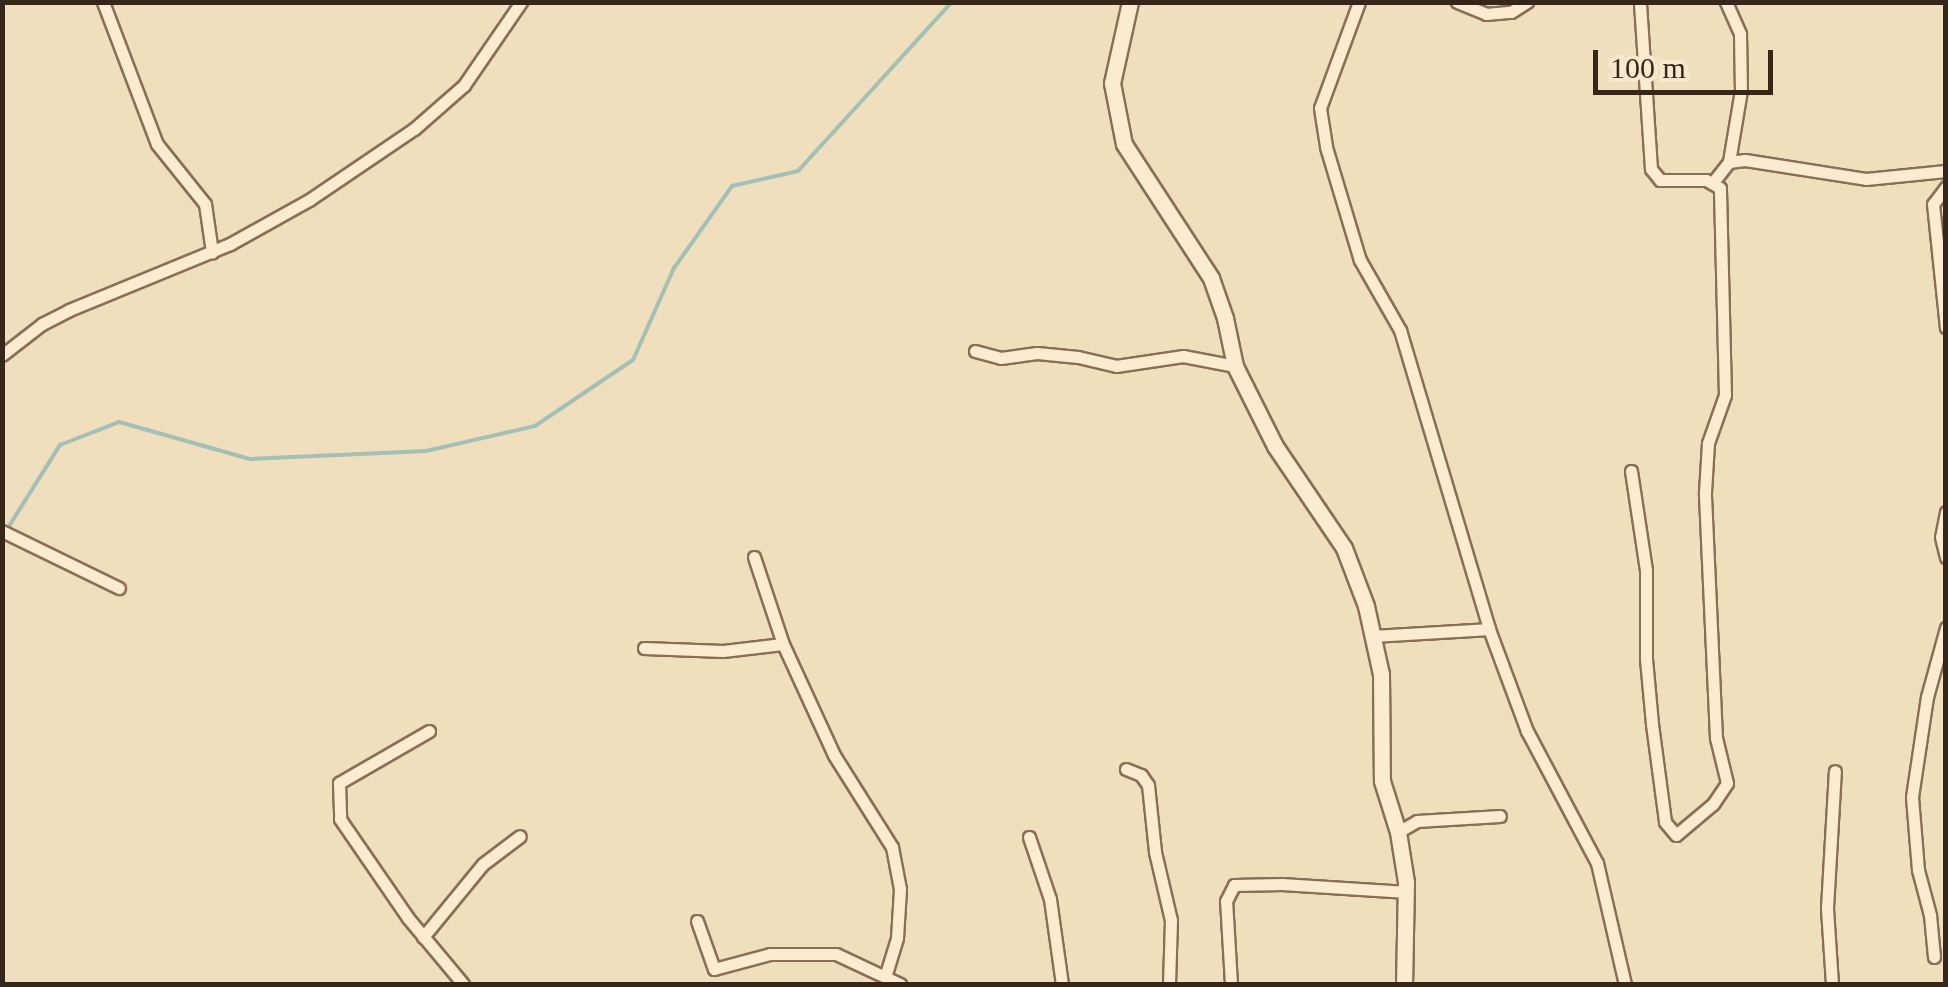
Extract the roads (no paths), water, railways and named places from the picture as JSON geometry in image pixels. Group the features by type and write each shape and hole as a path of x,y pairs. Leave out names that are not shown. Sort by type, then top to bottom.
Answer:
{"street":[{"path":"103,2 157,144 205,204 212,252"},
{"path":"2,356 42,324 69,310 212,252 309,200 414,129 464,85 521,2"},
{"path":"1130,2 1114,64 1117,125 1133,164 1180,225 1211,278 1225,318 1234,366 1275,446 1344,548 1374,636 1383,713 1382,782 1398,832 1406,892 1404,984"},
{"path":"1359,2 1320,108 1326,147 1360,260 1400,330 1489,629 1527,732 1597,863 1625,984"},
{"path":"1457,2 1486,14 1511,12 1527,2"},
{"path":"1630,470 1646,570 1646,659 1652,724 1666,822 1676,835 1713,804 1727,783 1716,738 1705,492 1708,443 1725,394 1720,188 1714,181 1660,180 1650,169 1640,2"},
{"path":"1714,181 1728,162 1740,90 1740,34 1726,2"},
{"path":"1728,162 1745,160 1866,180 1946,171"},
{"path":"1946,186 1933,204 1946,327"},
{"path":"975,351 1002,358 1037,353 1116,366 1183,356 1234,366"},
{"path":"1946,512 1941,537 1946,557"},
{"path":"2,531 119,588"},
{"path":"754,557 783,644 834,756 892,847 900,890 897,938 886,975"},
{"path":"1934,957 1930,915 1918,870 1912,797 1927,696 1946,628"},
{"path":"1374,636 1489,629"},
{"path":"644,648 723,651 783,644"},
{"path":"429,731 346,778 338,792 340,819 350,839 462,984"},
{"path":"1126,769 1141,775 1148,785 1155,852 1171,920 1170,984"},
{"path":"1832,984 1827,908 1835,772"},
{"path":"1398,832 1417,822 1500,816"},
{"path":"423,937 483,864 520,836"},
{"path":"1030,837 1050,899 1062,984"},
{"path":"1231,984 1226,901 1234,885 1406,892"},
{"path":"696,921 714,969 770,954 836,954 900,984"}],"waterway":[{"path":"6,531 60,445 119,422 250,459 426,451 535,426 633,360 674,268 732,186 798,171 952,2"}]}
